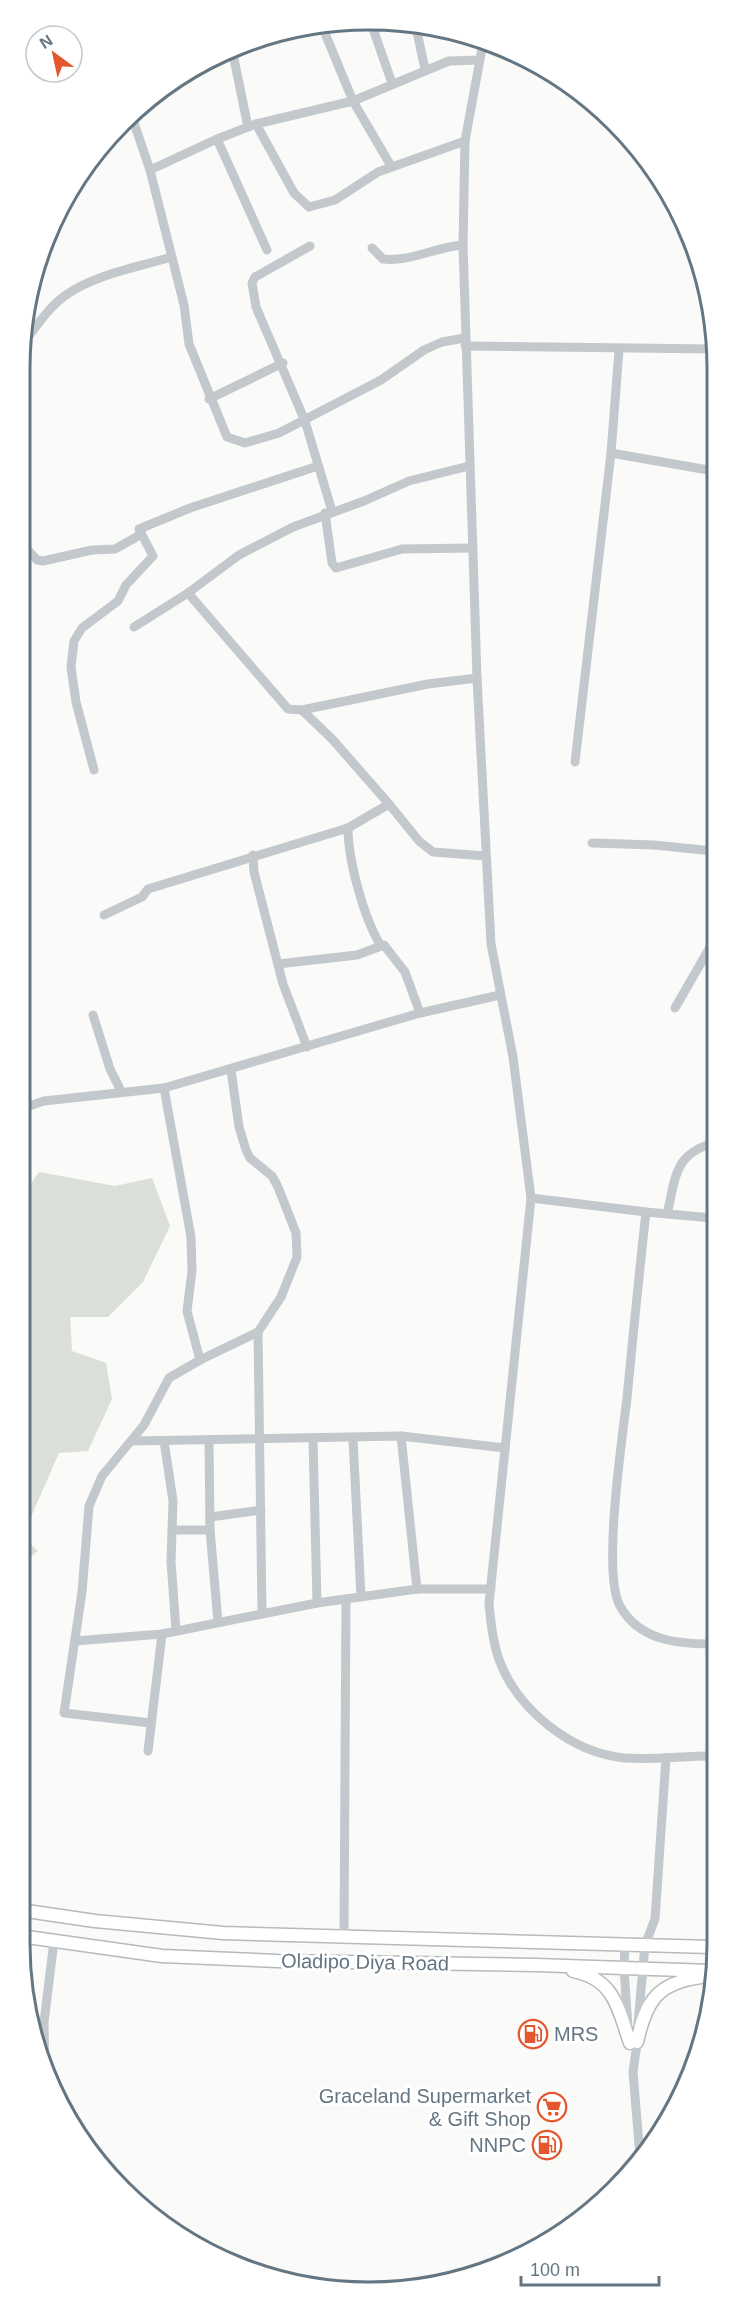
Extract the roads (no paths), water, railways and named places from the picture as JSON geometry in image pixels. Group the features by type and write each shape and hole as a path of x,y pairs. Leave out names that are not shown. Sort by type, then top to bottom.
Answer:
{"main road":[{"name":"Oladipo Diya Road","path":"30,1911 185,1930 344,1937 707,1947"},
{"name":"Oladipo Diya Road","path":"30,1937 162,1956 220,1959 706,1971"},
{"path":"536,1965 582,1973 598,1982 618,2004 634,2043"},
{"path":"634,2043 646,2012 657,1993 678,1981 705,1977"}],"street":[{"path":"373,30 392,83"},
{"path":"325,33 353,101 391,166"},
{"path":"417,34 425,69"},
{"path":"482,50 465,141 463,245 477,678 491,944 513,1057 531,1198 489,1604 496,1653 507,1677 530,1708 566,1737 603,1754 666,1758 707,1756"},
{"path":"234,58 252,126 294,193 309,207 334,200 351,192 368,177 391,166 465,141"},
{"path":"150,171 217,139 252,126 353,101 425,69 449,61 479,60"},
{"path":"134,124 150,171 184,305 189,344 209,399 227,438 236,442 262,439 306,421 381,380 424,350 442,342 619,350 706,349"},
{"path":"217,139 267,250"},
{"path":"372,248 383,259 397,260 445,246 463,245"},
{"path":"310,246 255,277 252,283 256,308 283,363 306,421 328,512 332,563 336,568 402,549 473,548"},
{"path":"32,332 52,307 74,290 97,280 172,257"},
{"path":"575,762 611,453 619,350"},
{"path":"209,399 283,363"},
{"path":"611,453 707,470"},
{"path":"94,770 76,702 71,667 74,641 82,628 118,601 126,585 151,559 152,553 140,535 141,527 318,466"},
{"path":"134,627 188,593 239,555 328,512 364,501 429,474 469,466"},
{"path":"30,552 37,560 43,561 92,550 116,549 140,535"},
{"path":"188,593 286,708 302,710 428,684 477,678"},
{"path":"302,710 333,740 419,840 433,852 485,856"},
{"path":"104,915 142,897 148,889 206,873 253,855 348,828 389,804"},
{"path":"348,828 351,855 365,911 381,946"},
{"path":"592,843 707,851"},
{"path":"253,855 254,872 278,964 307,1047"},
{"path":"278,964 357,955 381,946 388,947 411,982 420,1013"},
{"path":"675,1008 707,952"},
{"path":"30,1106 44,1101 164,1088 420,1013 500,995"},
{"path":"93,1015 110,1069 121,1092"},
{"path":"151,1723 64,1713 75,1641 89,1506 102,1476 144,1425 169,1378 258,1332 281,1297 297,1257 297,1242 278,1187 272,1176 250,1158 246,1150 239,1127 231,1070"},
{"path":"164,1088 192,1238 192,1270 187,1311 191,1335 200,1360"},
{"path":"667,1214 684,1157 692,1150 707,1145"},
{"path":"531,1198 707,1218"},
{"path":"646,1212 614,1524 613,1587 620,1606 640,1629 655,1637 677,1643 707,1644"},
{"path":"258,1332 262,1612"},
{"path":"132,1441 401,1436 505,1448"},
{"path":"401,1436 417,1589"},
{"path":"353,1438 361,1597"},
{"path":"313,1439 317,1603"},
{"path":"209,1440 210,1530 218,1622"},
{"path":"164,1441 173,1501 171,1562 177,1630"},
{"path":"210,1517 261,1510"},
{"path":"172,1530 210,1530"},
{"path":"75,1641 162,1634 262,1612 417,1589 491,1589"},
{"path":"344,1937 346,1599"},
{"path":"148,1751 162,1634"},
{"path":"639,2147 633,2056 645,1945 655,1919 666,1758"},
{"path":"44,2039 44,2022 54,1941"},
{"path":"625,1943 624,1969 634,2043"}],"place":[{"name":"MRS","path":"533,2034"},
{"name":"Graceland Supermarket & Gift Shop","path":"552,2107"},
{"name":"NNPC","path":"547,2145"}]}
